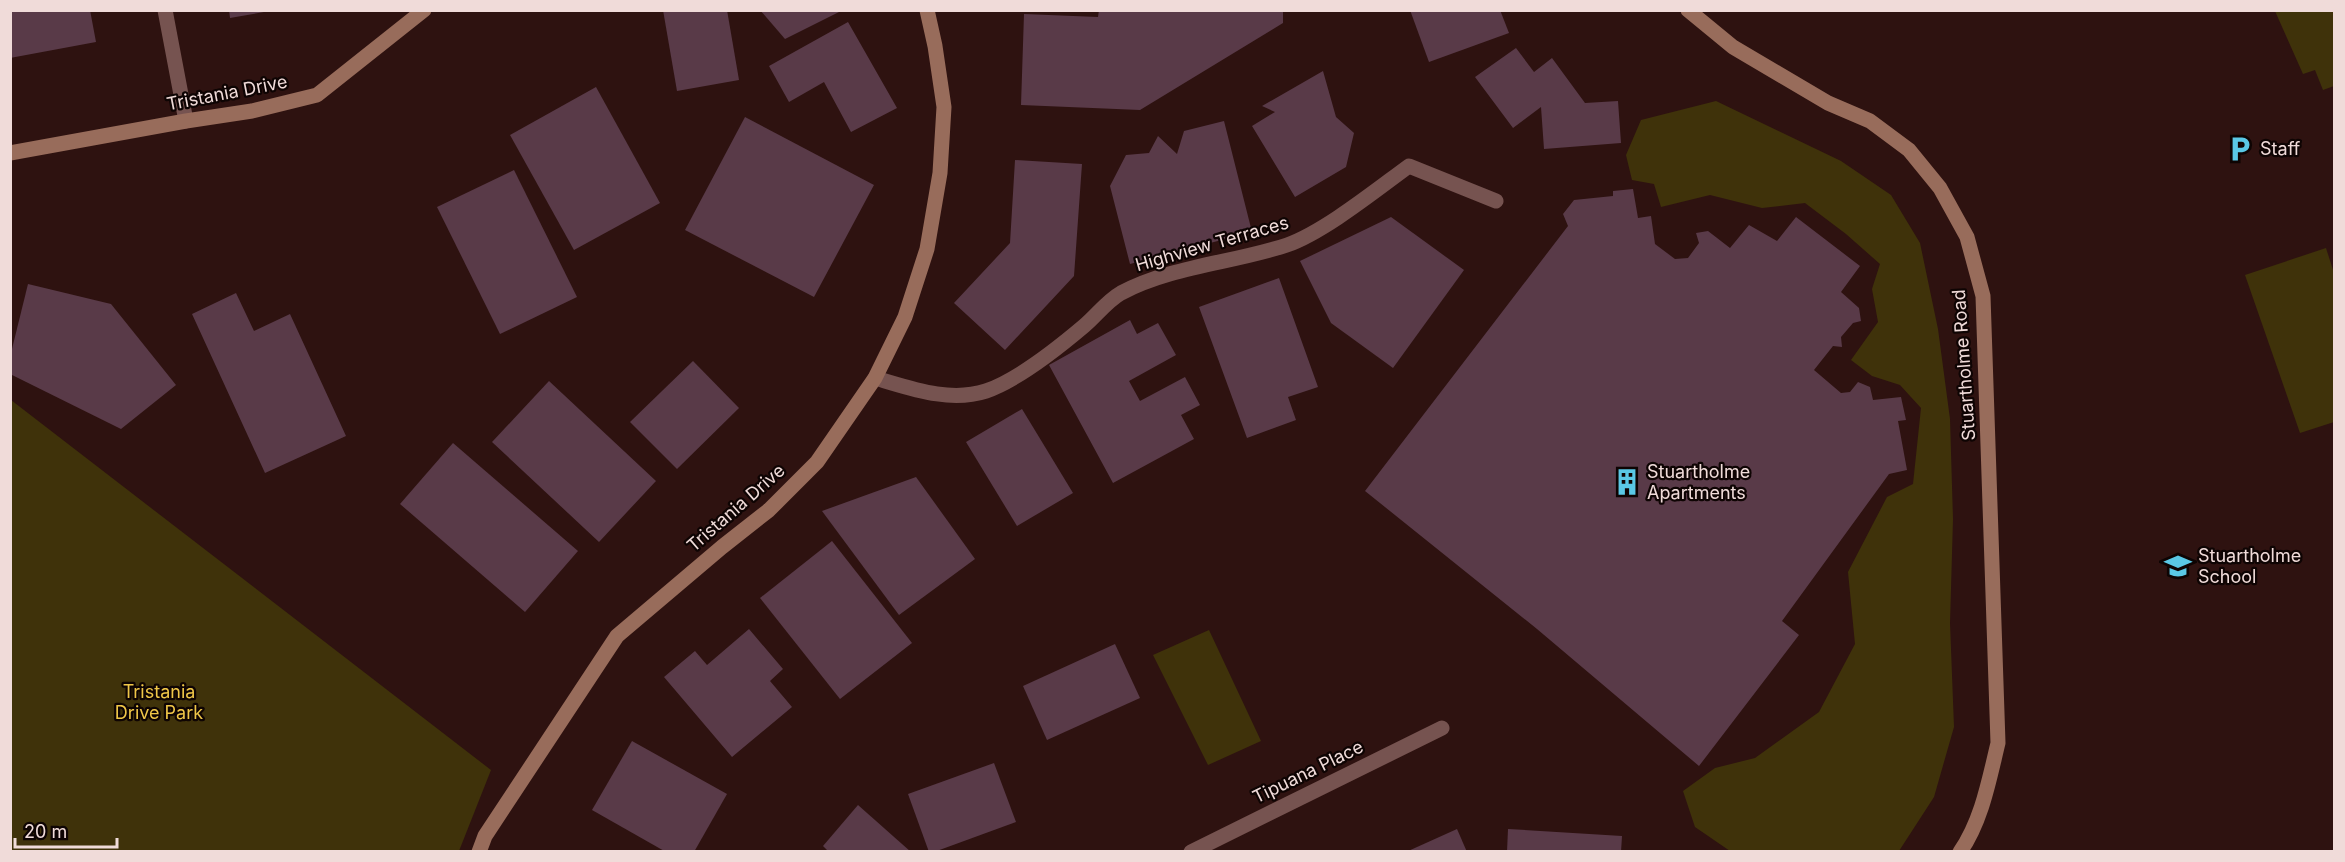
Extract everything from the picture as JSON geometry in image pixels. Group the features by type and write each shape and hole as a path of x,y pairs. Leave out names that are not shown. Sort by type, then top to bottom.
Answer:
{"street":[{"path":"165,10 186,121"},
{"name":"Tristania Drive","path":"10,153 252,111 317,96 424,10"},
{"name":"Tristania Drive","path":"478,852 485,836 617,636 769,510 817,462 875,378 905,317 927,249 940,173 944,107 927,10"},
{"name":"Stuartholme Road","path":"1688,10 1733,47 1828,103 1870,121 1909,150 1940,188 1967,237 1983,296 1998,743 1986,793 1968,840 1960,852"},
{"name":"Highview Terraces","path":"875,378 925,392 956,396 985,391 1015,377 1083,326 1119,294 1146,281 1290,244 1320,227 1408,166 1496,201"},
{"name":"Tipuana Place","path":"1191,852 1442,728"}],"green space":[{"path":"2275,11 2334,11 2334,86 2323,90 2315,70 2303,74"},
{"path":"1716,101 1841,161 1891,195 1920,243 1938,329 1950,419 1953,519 1950,623 1954,727 1934,797 1899,851 1730,851 1695,827 1683,791 1715,768 1755,758 1819,712 1855,644 1848,572 1887,497 1913,484 1921,408 1900,385 1872,376 1851,360 1878,322 1872,289 1880,264 1846,234 1805,203 1762,208 1710,195 1661,207 1654,184 1632,180 1626,155 1641,120"},
{"path":"2326,248 2334,273 2334,422 2300,433 2245,275"},
{"name":"Tristania Drive Park","path":"11,400 491,770 459,851 11,851"},
{"path":"1209,630 1261,741 1208,765 1153,655"}],"building":[{"path":"10,10 90,10 96,42 10,58"},
{"path":"229,10 264,10 264,12 230,18"},
{"path":"663,10 727,10 739,80 677,91"},
{"path":"760,10 843,10 785,39"},
{"path":"1099,10 1283,10 1283,23 1140,110 1021,105 1024,14 1098,17"},
{"path":"1410,10 1500,10 1509,33 1429,62"},
{"path":"848,22 897,108 851,132 824,82 789,102 769,66"},
{"path":"1516,48 1534,72 1552,58 1585,103 1618,101 1621,143 1544,149 1541,107 1513,128 1475,77"},
{"path":"1323,71 1336,117 1354,133 1346,167 1295,197 1252,126 1275,112 1262,106"},
{"path":"596,87 660,203 574,250 510,135"},
{"path":"745,117 874,185 814,297 685,230"},
{"path":"1224,121 1252,232 1130,264 1110,186 1126,155 1149,153 1158,136 1177,154 1184,131"},
{"path":"1015,160 1082,164 1074,276 1005,350 954,303 1010,243"},
{"path":"514,170 577,297 500,334 437,207"},
{"name":"Stuartholme Apartments","path":"1633,189 1638,218 1651,216 1655,244 1675,259 1688,258 1699,243 1696,233 1708,231 1730,248 1749,225 1777,241 1796,217 1860,266 1841,292 1859,308 1861,321 1853,323 1841,337 1842,347 1833,346 1814,370 1841,393 1850,392 1858,382 1870,387 1873,400 1901,397 1906,420 1898,421 1907,470 1889,474 1782,621 1799,635 1699,766 1537,629 1365,491 1568,226 1563,214 1574,200 1613,196 1613,191"},
{"path":"1391,217 1464,270 1393,368 1331,323 1300,261"},
{"path":"1279,278 1318,387 1288,397 1296,420 1247,438 1199,307"},
{"path":"28,284 111,304 176,385 121,429 10,374 10,357"},
{"path":"236,293 254,331 290,314 346,436 265,473 192,314"},
{"path":"1130,320 1137,334 1158,323 1176,355 1129,381 1140,401 1185,377 1200,405 1181,415 1194,439 1113,483 1049,365"},
{"path":"693,361 739,408 677,469 630,422"},
{"path":"549,381 656,481 599,542 492,442"},
{"path":"1022,409 1073,493 1017,526 966,442"},
{"path":"453,443 578,551 525,612 400,504"},
{"path":"916,477 975,559 899,615 822,511"},
{"path":"832,541 912,643 840,699 760,598"},
{"path":"749,629 783,669 770,681 792,707 732,757 664,677 695,651 707,665"},
{"path":"1115,644 1140,698 1047,740 1023,686"},
{"path":"632,741 727,794 694,852 666,852 592,810"},
{"path":"994,763 1016,822 929,852 908,794"},
{"path":"858,805 911,852 829,852 823,846"},
{"path":"1457,829 1467,852 1406,852"},
{"path":"1508,829 1622,836 1621,852 1507,852"}],"place":[{"name":"Staff","path":"2240,149"},
{"name":"Stuartholme Apartments","path":"1627,482"},
{"name":"Stuartholme School","path":"2178,566"}]}
